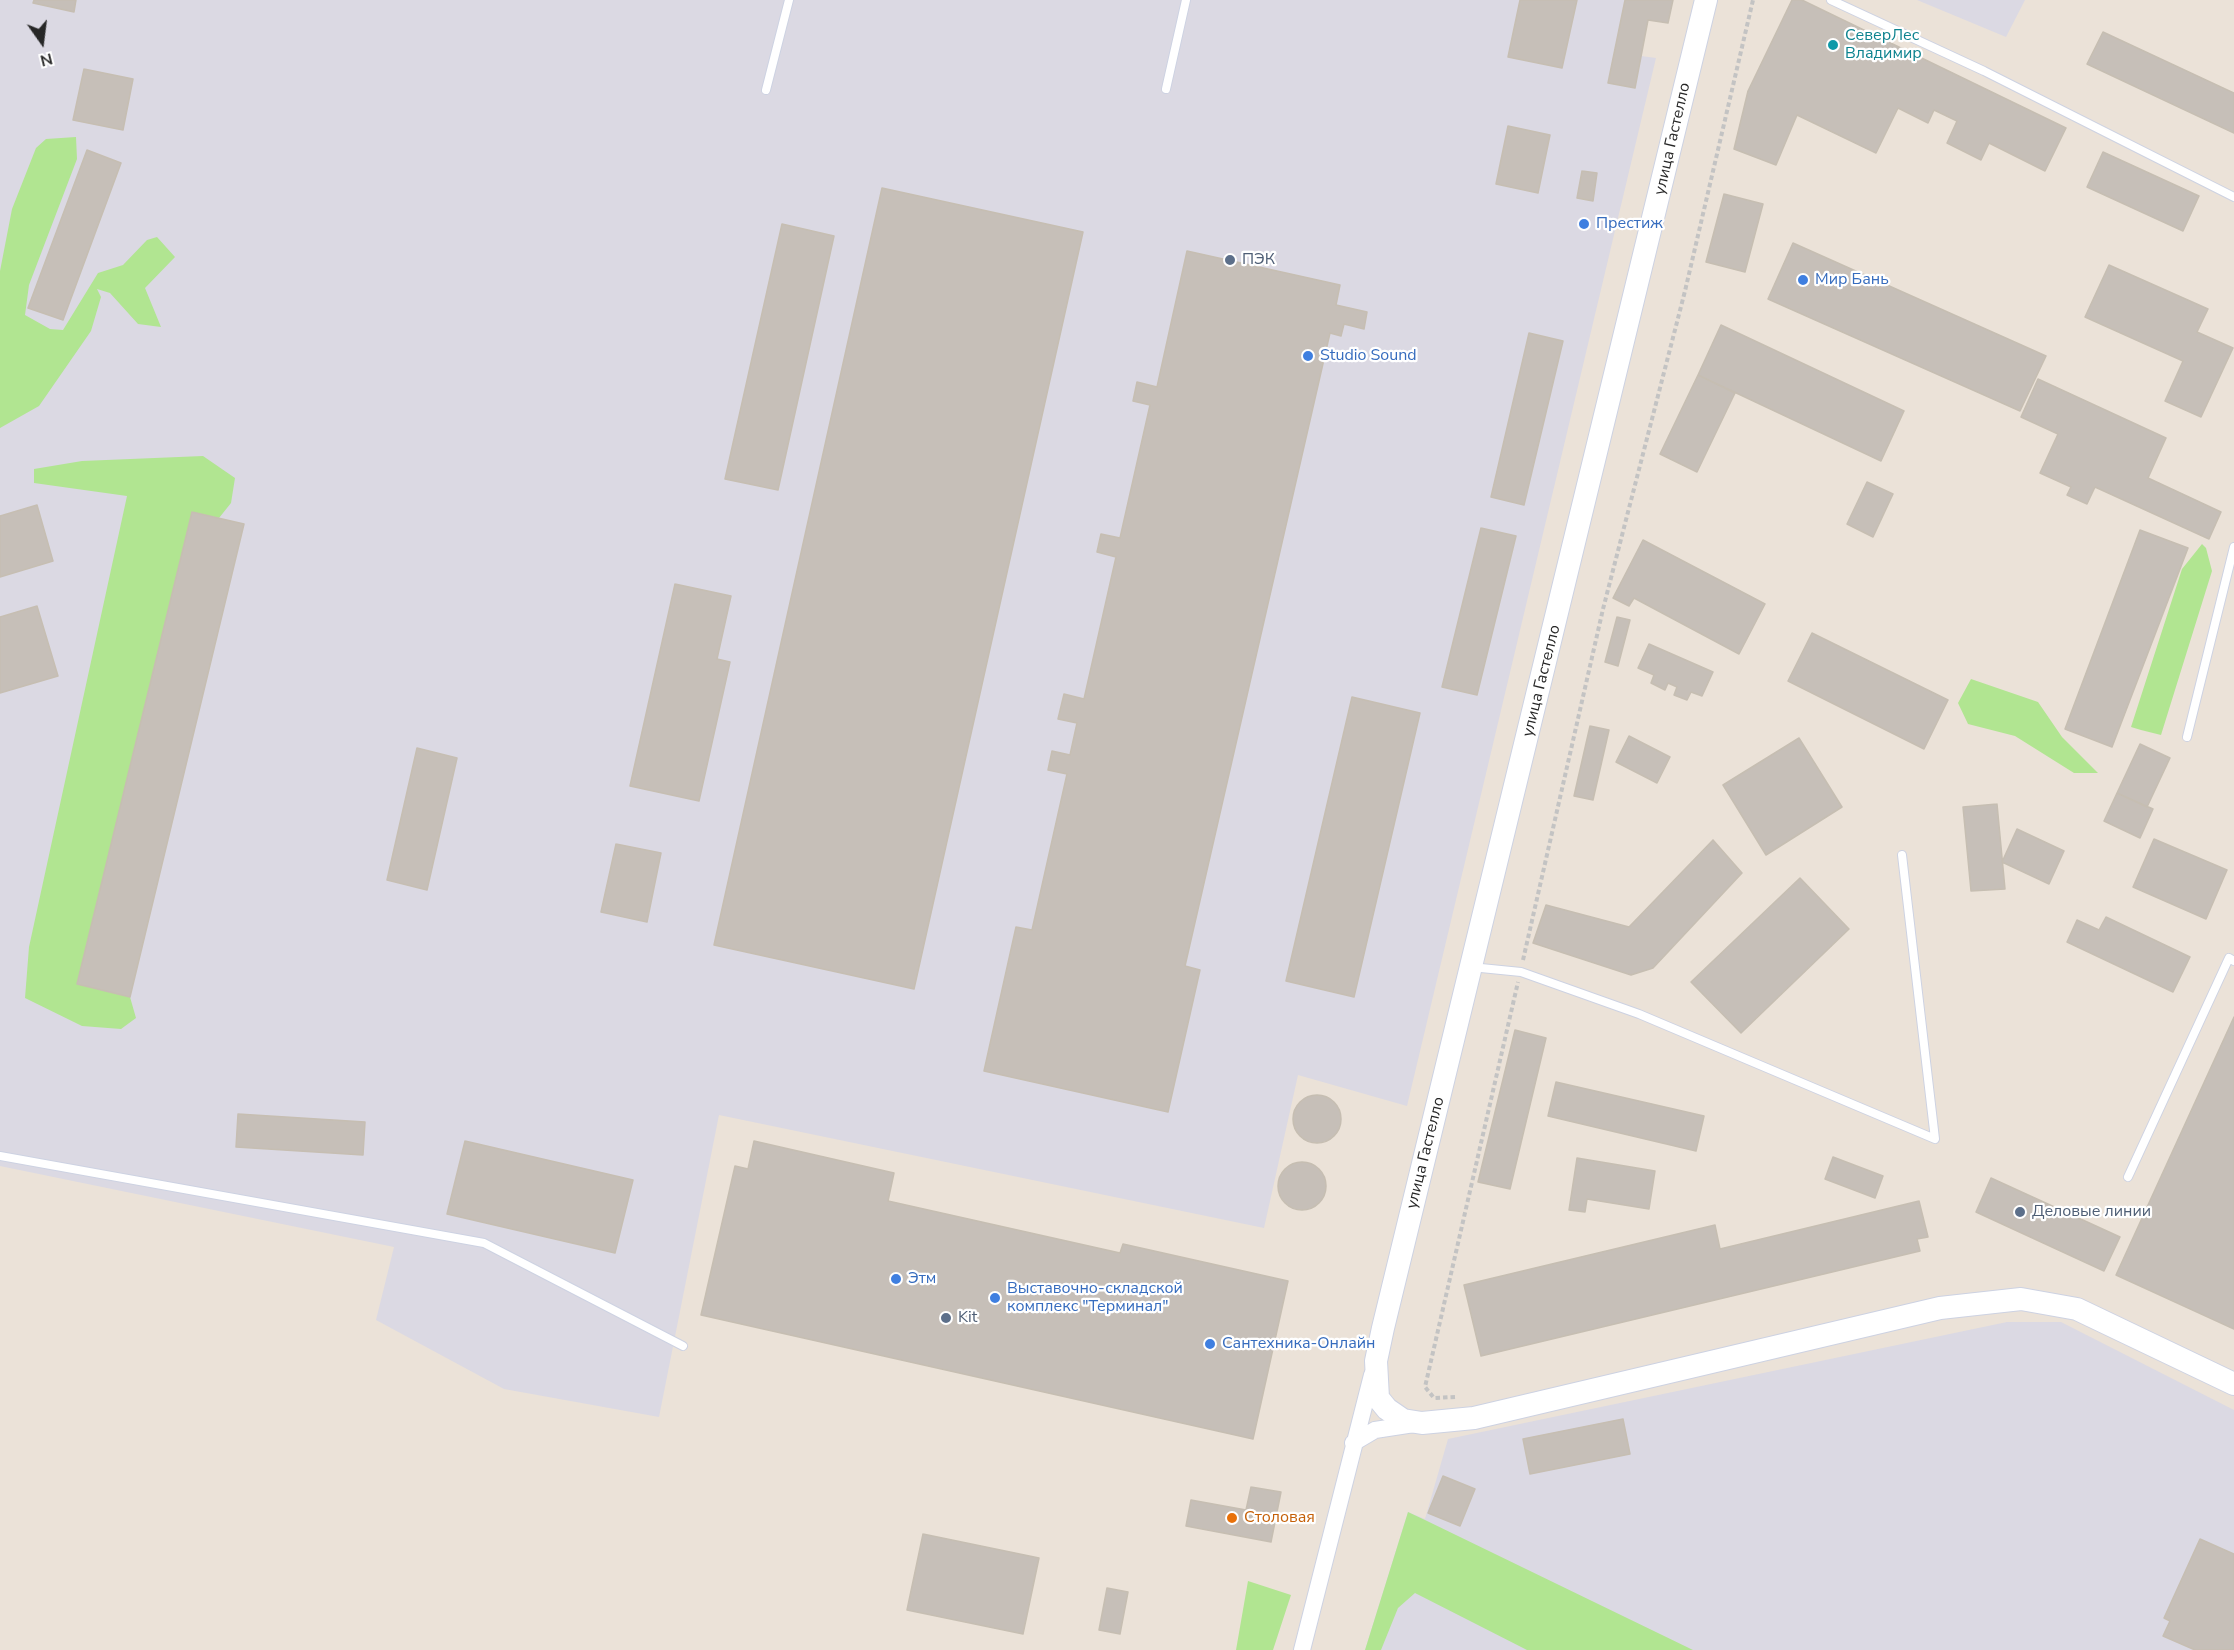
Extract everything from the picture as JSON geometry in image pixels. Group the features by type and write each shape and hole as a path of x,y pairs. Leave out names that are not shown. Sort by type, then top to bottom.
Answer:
{"main road":[{"name":"улица Гастелло","path":"1422,1423 1403,1420 1387,1409 1378,1398 1376,1361 1706,0"},
{"path":"1422,1423 1474,1418 1940,1308 2021,1299 2077,1309 2234,1384"}],"street":[{"name":"улица Гастелло","path":"1302,1650 1353,1443 1376,1361"},
{"path":"1353,1443 1375,1430 1422,1423"}],"lane":[{"path":"766,90 789,0"},
{"path":"1166,88 1186,0"},
{"path":"1831,0 1984,71 2234,197"},
{"path":"2187,736 2234,547"},
{"path":"1472,967 1521,972 1639,1014 1935,1139 1902,855"},
{"path":"2128,1177 2229,958 2234,961"},
{"path":"0,1156 484,1243 683,1346"}],"path":[{"path":"1467,1397 1434,1398 1425,1387 1615,556 1685,291 1753,0"}],"shaded area":[{"path":"0,0 1625,0 1608,83 1635,88 1641,56 1656,58 1407,1106 1298,1075 1264,1228 719,1115 659,1417 504,1389 376,1320 394,1247 0,1166"},
{"path":"1917,0 2025,0 2006,37"},
{"path":"2007,1322 2061,1322 2234,1410 2234,1650 1365,1650 1408,1512 1425,1519 1448,1439"}],"green space":[{"path":"76,137 77,159 29,285 25,315 50,329 63,330 98,273 123,265 147,240 157,237 175,257 145,288 161,327 138,324 110,293 97,289 101,297 91,331 39,406 0,428 0,271 12,209 36,148 46,139"},
{"path":"203,456 235,478 231,503 219,518 192,512 77,984 130,997 136,1018 121,1029 82,1026 25,998 29,947 127,496 34,483 34,469 82,461"},
{"path":"2202,544 2206,548 2212,571 2161,735 2131,727 2182,569"},
{"path":"1971,679 2038,702 2062,737 2098,773 2074,773 2015,736 1968,724 1958,703"},
{"path":"1408,1512 1693,1650 1527,1650 1415,1593 1398,1608 1381,1650 1365,1650"},
{"path":"1248,1581 1291,1595 1273,1650 1236,1650"}],"building":[{"path":"34,0 76,0 74,12 33,3"},
{"path":"1520,0 1577,0 1562,68 1508,57"},
{"path":"1625,0 1673,0 1668,23 1648,20 1635,88 1608,83"},
{"name":"СеверЛес Владимир","path":"1792,0 1802,0 2066,128 2045,171 1989,143 1981,160 1947,143 1957,121 1934,110 1928,123 1898,108 1876,153 1797,115 1776,165 1734,149 1748,91"},
{"path":"2103,32 2234,93 2234,133 2087,64"},
{"path":"84,69 133,79 123,130 73,120"},
{"path":"1508,126 1550,135 1538,193 1496,184"},
{"path":"87,150 121,163 63,320 28,308"},
{"path":"2103,152 2199,196 2183,231 2087,187"},
{"path":"1582,171 1597,173 1593,201 1577,198"},
{"path":"882,188 1083,232 914,989 714,945"},
{"path":"1724,194 1763,204 1745,272 1706,262"},
{"path":"782,224 834,236 778,490 725,479"},
{"path":"1793,243 2046,356 2020,411 1768,299"},
{"path":"1187,251 1340,285 1336,305 1367,312 1364,329 1344,324 1341,336 1330,333 1185,966 1200,970 1168,1112 984,1071 1016,927 1032,930 1067,774 1048,770 1052,751 1070,755 1077,723 1058,719 1064,694 1084,699 1116,557 1097,552 1101,534 1120,538 1150,405 1133,401 1137,382 1157,387"},
{"path":"2109,265 2208,309 2197,332 2233,348 2201,417 2165,401 2183,361 2085,317"},
{"path":"1721,325 1904,411 1881,461 1698,375"},
{"path":"1529,333 1563,341 1524,505 1491,497"},
{"path":"1698,375 1735,393 1697,472 1660,454"},
{"path":"2038,379 2166,438 2148,478 2221,512 2209,539 2095,487 2087,504 2067,495 2071,487 2040,473 2058,434 2021,417"},
{"path":"1867,482 1893,494 1873,537 1847,524"},
{"path":"37,505 53,561 0,577 0,516"},
{"path":"192,512 244,524 130,997 77,984"},
{"path":"1481,528 1516,536 1477,695 1442,687"},
{"path":"2140,530 2188,548 2112,747 2065,729"},
{"path":"1643,540 1765,604 1739,654 1634,598 1629,606 1613,598"},
{"path":"675,584 731,596 717,659 730,662 699,801 630,786"},
{"path":"37,606 58,676 0,693 0,617"},
{"path":"1617,617 1630,620 1618,666 1605,662"},
{"path":"1812,633 1948,700 1924,749 1788,681"},
{"path":"1649,644 1713,672 1702,696 1691,692 1687,700 1674,695 1677,687 1668,683 1665,690 1651,683 1654,675 1638,668"},
{"path":"1352,697 1420,713 1354,997 1286,981"},
{"path":"1590,726 1609,730 1593,800 1574,796"},
{"path":"1629,736 1670,757 1657,783 1616,762"},
{"path":"1799,738 1842,807 1766,855 1723,785"},
{"path":"2140,744 2170,758 2147,807 2117,793"},
{"path":"417,748 457,758 427,890 387,880"},
{"path":"2117,793 2153,809 2140,838 2104,821"},
{"path":"1997,804 2005,889 1971,891 1963,807"},
{"path":"2017,829 2064,851 2049,884 2002,862"},
{"path":"2154,839 2227,870 2206,919 2133,887"},
{"path":"1713,840 1742,873 1653,968 1631,975 1533,943 1546,905 1629,927"},
{"path":"616,844 661,853 647,922 601,912"},
{"path":"1800,878 1849,929 1741,1033 1691,982"},
{"path":"2106,917 2190,957 2173,992 2067,942 2077,920 2099,930"},
{"path":"2234,1017 2234,1329 2116,1275"},
{"path":"1515,1030 1546,1038 1510,1189 1478,1182"},
{"path":"1556,1082 1704,1116 1696,1151 1548,1116"},
{"path":"1312,1095 1322,1095 1334,1102 1341,1114 1341,1124 1334,1136 1322,1143 1312,1143 1297,1132 1293,1124 1293,1114 1304,1099"},
{"path":"238,1114 365,1122 363,1155 236,1147"},
{"path":"465,1141 633,1180 615,1253 447,1214"},
{"name":"Выставочно-складской комплекс \"Терминал\"","path":"754,1141 894,1173 888,1201 1120,1253 1123,1244 1288,1281 1253,1439 701,1315 735,1166 748,1169"},
{"path":"1833,1157 1883,1176 1875,1198 1825,1179"},
{"path":"1577,1158 1655,1171 1649,1209 1587,1199 1585,1212 1569,1210"},
{"path":"1297,1162 1307,1162 1319,1169 1326,1181 1326,1191 1319,1203 1307,1210 1297,1210 1282,1199 1278,1191 1278,1181 1289,1166"},
{"path":"1991,1178 2120,1237 2104,1271 1976,1212"},
{"path":"1919,1201 1928,1237 1917,1239 1920,1251 1481,1356 1464,1285 1715,1225 1720,1249"},
{"path":"1623,1419 1630,1454 1530,1474 1523,1439"},
{"path":"1443,1476 1475,1489 1460,1526 1428,1513"},
{"name":"Столовая","path":"1251,1487 1281,1492 1271,1542 1186,1526 1191,1500 1246,1510"},
{"path":"923,1534 1039,1558 1023,1634 907,1610"},
{"path":"2200,1539 2234,1554 2234,1650 2195,1650 2163,1636 2170,1621 2164,1618"},
{"path":"1107,1588 1128,1592 1120,1634 1099,1630"}],"place":[{"name":"СеверЛес Владимир","path":"1833,45"},
{"name":"Престиж","path":"1584,224"},
{"name":"ПЭК","path":"1230,260"},
{"name":"Мир Бань","path":"1803,280"},
{"name":"Studio Sound","path":"1308,356"},
{"name":"Деловые линии","path":"2020,1212"},
{"name":"Этм","path":"896,1279"},
{"name":"Выставочно-складской комплекс \"Терминал\"","path":"995,1298"},
{"name":"Kit","path":"946,1318"},
{"name":"Сантехника-Онлайн","path":"1210,1344"},
{"name":"Столовая","path":"1232,1518"}]}
